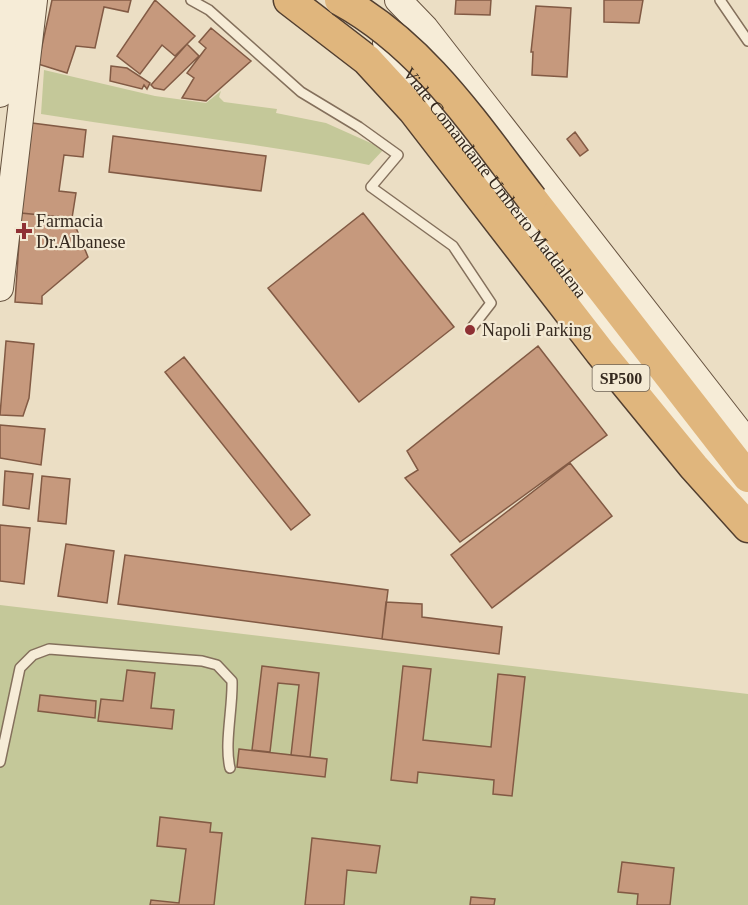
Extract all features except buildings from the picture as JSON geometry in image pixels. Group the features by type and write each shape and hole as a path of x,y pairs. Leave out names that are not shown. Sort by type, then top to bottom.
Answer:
{"highway":[{"name":"SP500","path":"289,0 367,60 413,110 600,352 694,467 748,527"},
{"name":"SP500","path":"339,0 383,26 425,64 748,477"}],"main road":[{"path":"0,94 12,0"},
{"path":"0,288 34,0"},
{"name":"Viale Comandante Umberto Maddalena","path":"353,0 748,507"},
{"path":"402,3 425,28 748,443"}],"lane":[{"path":"191,0 209,10 301,92 359,127 398,155 371,187 453,246 491,303 470,330"},
{"path":"720,0 748,41"},
{"path":"0,762 21,668 33,655 50,649 202,661 217,665 232,681 233,708 227,756 230,768"}],"green space":[{"path":"44,70 155,96 206,103 221,91 219,97 224,102 277,109 276,113 326,123 384,149 369,165 288,150 41,114"},
{"path":"0,605 748,694 748,905 0,905"}],"place":[{"name":"Farmacia Dr.Albanese","path":"24,231"},
{"name":"Napoli Parking","path":"470,330"}]}
